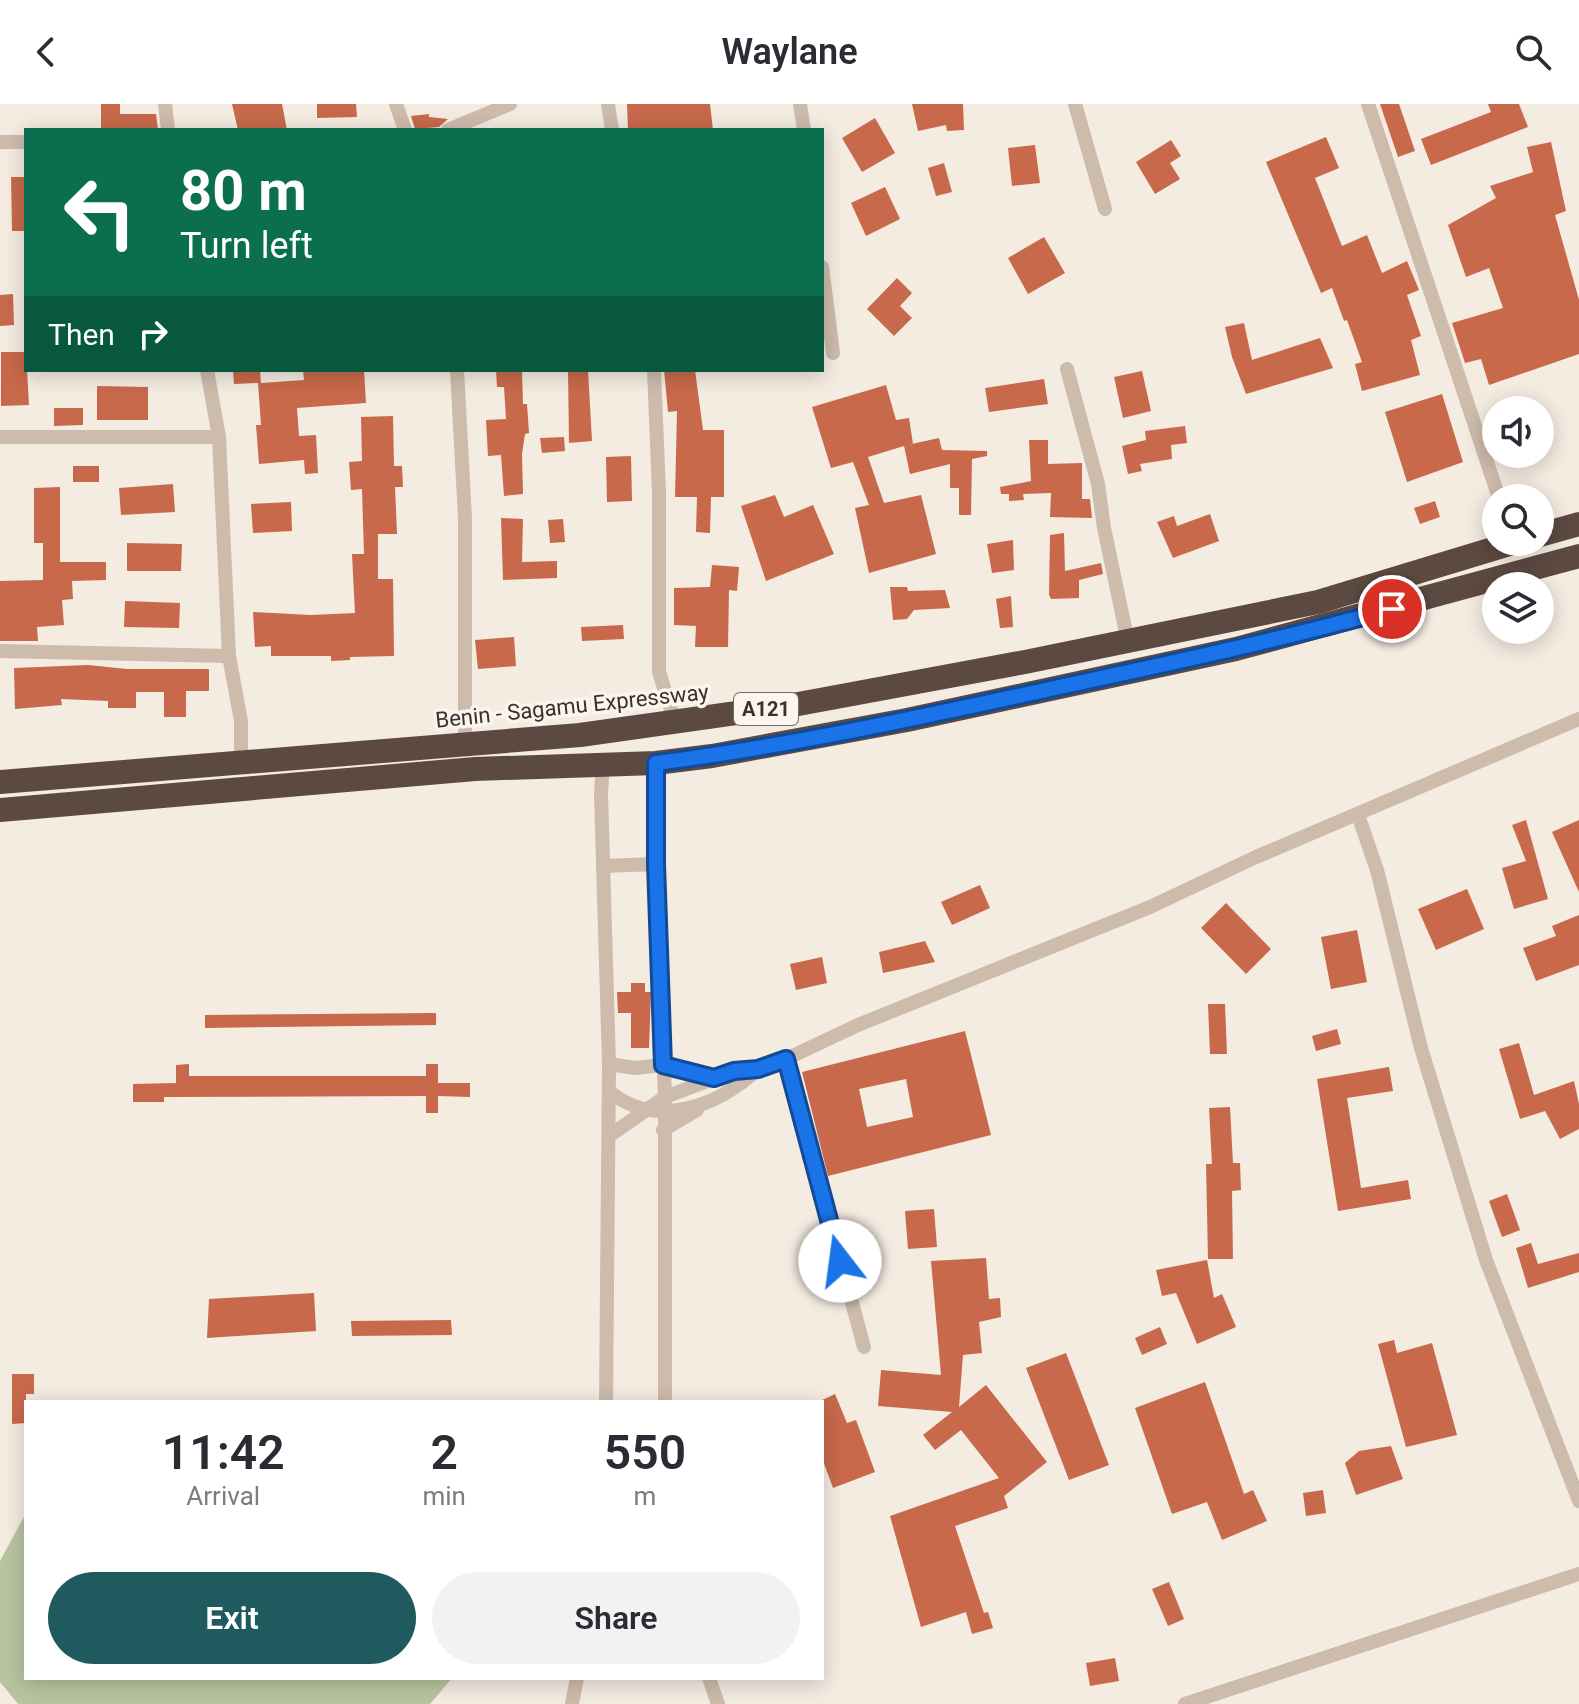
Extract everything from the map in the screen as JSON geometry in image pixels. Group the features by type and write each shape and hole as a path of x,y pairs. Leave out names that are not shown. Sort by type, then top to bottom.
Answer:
{"highway":[{"path":"1554,531 1579,524"},
{"name":"Benin - Sagamu Expressway","path":"0,782 580,735 793,705 1128,642 1318,602 1482,552"},
{"name":"A121","path":"0,810 475,769 656,763 712,756 907,720 1236,649 1579,556"}],"street":[{"path":"165,104 168,128"},
{"path":"396,104 404,128"},
{"path":"453,128 510,104"},
{"path":"608,104 612,128"},
{"path":"800,104 804,128"},
{"path":"1075,104 1105,209"},
{"path":"1368,104 1494,484"},
{"path":"0,142 24,142"},
{"path":"824,283 833,353"},
{"path":"1067,369 1098,484 1128,642"},
{"path":"207,372 219,437 229,656 241,721 241,763"},
{"path":"457,372 465,518 465,745"},
{"path":"654,372 659,493 659,672 675,722"},
{"path":"0,437 219,437"},
{"path":"0,651 229,656"},
{"path":"609,1136 645,1111 714,1078 734,1071 758,1069 786,1059 858,1025 1150,907 1256,857 1579,719"},
{"path":"603,763 609,1064 606,1400"},
{"path":"656,763 664,1103 665,1400"},
{"path":"1358,815 1377,870 1421,1048 1486,1260 1579,1501"},
{"path":"603,866 656,864"},
{"path":"786,1059 864,1347"},
{"path":"609,1064 635,1068 663,1065 714,1078"},
{"path":"663,1130 739,1087 758,1069"},
{"path":"609,1091 622,1102 645,1111"},
{"path":"664,1103 705,1105"},
{"path":"1185,1704 1579,1574"},
{"path":"572,1704 577,1680"},
{"path":"710,1680 718,1704"}],"green space":[{"path":"24,1517 24,1680 450,1680 430,1704 18,1704 0,1682 0,1561"}],"building":[{"path":"101,104 120,104 120,114 156,114 158,128 101,128"},
{"path":"232,104 282,104 287,128 238,128"},
{"path":"317,104 356,104 357,117 317,118"},
{"path":"627,104 710,104 713,128 628,128"},
{"path":"912,104 963,104 964,130 947,131 946,125 918,131"},
{"path":"1380,104 1399,104 1415,151 1398,157"},
{"path":"1488,104 1519,104 1528,127 1431,165 1421,139 1491,112"},
{"path":"429,114 429,117 448,119 439,127 415,128 411,116"},
{"path":"875,118 895,153 862,172 842,138"},
{"path":"1326,137 1339,168 1315,178 1342,246 1367,235 1382,273 1407,261 1419,290 1407,295 1421,336 1411,340 1420,375 1362,391 1355,364 1362,362 1347,320 1344,321 1332,288 1321,293 1266,162"},
{"path":"1171,140 1181,156 1170,163 1180,179 1155,194 1136,162"},
{"path":"1551,142 1566,211 1555,215 1579,300 1579,354 1489,385 1481,359 1465,363 1452,323 1503,308 1489,268 1466,277 1448,225 1496,198 1490,186 1533,172 1527,147"},
{"path":"1035,145 1040,183 1012,186 1008,148"},
{"path":"944,163 952,192 936,196 928,168"},
{"path":"11,177 24,177 24,231 12,231"},
{"path":"885,187 900,219 866,236 851,203"},
{"path":"1044,237 1065,273 1028,294 1008,258"},
{"path":"897,278 912,293 900,306 912,318 894,336 867,309"},
{"path":"13,294 14,325 0,326 0,295"},
{"path":"1244,323 1252,360 1320,338 1333,368 1246,394 1225,327"},
{"path":"1,352 24,352 29,405 1,406"},
{"path":"1142,371 1151,411 1123,418 1114,377"},
{"path":"233,372 260,372 261,383 304,380 303,372 364,372 366,403 297,408 299,436 316,435 318,473 305,474 304,460 259,464 256,425 261,425 258,383 234,384"},
{"path":"496,372 522,372 523,404 527,404 529,433 525,434 522,454 523,494 504,496 501,455 488,456 486,420 506,419 504,387 497,387"},
{"path":"568,372 588,372 592,441 569,443"},
{"path":"664,372 695,372 703,430 724,430 724,497 711,497 710,533 696,532 697,497 675,497 677,411 668,412"},
{"path":"1044,379 1048,404 989,412 985,388"},
{"path":"886,385 896,420 909,418 913,444 939,438 942,450 987,451 987,456 972,459 971,515 959,515 959,488 950,488 950,464 910,474 904,446 868,457 884,503 921,495 936,554 869,573 855,508 869,505 853,462 831,468 812,407"},
{"path":"97,386 148,387 148,420 97,420"},
{"path":"1442,394 1463,462 1407,482 1385,412"},
{"path":"54,408 83,408 83,425 54,426"},
{"path":"393,416 394,466 402,466 403,487 395,487 397,534 378,534 378,579 393,579 394,656 350,657 350,660 331,661 331,656 271,656 271,646 255,647 253,612 310,615 355,613 352,554 364,554 362,489 351,490 349,462 362,461 361,417"},
{"path":"1185,426 1187,443 1171,445 1172,459 1140,464 1142,471 1128,474 1122,446 1146,440 1145,431"},
{"path":"564,437 565,451 542,453 540,438"},
{"path":"1029,440 1048,440 1048,464 1082,463 1082,499 1090,499 1092,518 1050,517 1051,493 1023,494 1024,500 1009,501 1009,494 1001,494 1000,487 1031,481"},
{"path":"631,456 632,501 607,502 606,457"},
{"path":"73,466 99,466 99,482 73,482"},
{"path":"173,484 175,512 121,515 119,488"},
{"path":"60,487 60,562 106,562 106,580 72,581 73,599 62,600 64,625 37,627 38,641 0,641 0,581 43,580 43,543 34,543 34,488"},
{"path":"775,495 784,517 813,505 834,554 766,581 741,506"},
{"path":"1435,501 1440,517 1420,524 1414,508"},
{"path":"291,502 292,531 253,533 251,504"},
{"path":"1210,514 1219,541 1173,558 1157,522 1174,516 1177,526"},
{"path":"501,518 523,519 522,562 557,561 557,578 503,580"},
{"path":"563,519 565,542 550,543 548,520"},
{"path":"1064,533 1065,571 1101,563 1103,574 1079,580 1079,598 1051,599 1050,535"},
{"path":"1013,540 1014,570 992,573 987,544"},
{"path":"127,543 182,544 181,571 127,571"},
{"path":"712,565 739,567 737,591 729,590 728,647 695,647 696,626 674,625 674,588 710,587"},
{"path":"890,587 907,587 908,591 945,590 950,608 914,610 907,619 893,620"},
{"path":"1011,596 1013,627 1000,628 996,599"},
{"path":"125,601 180,603 179,628 124,627"},
{"path":"623,625 624,639 582,641 581,627"},
{"path":"514,637 516,666 478,669 475,640"},
{"path":"88,665 127,669 209,669 209,691 186,691 186,717 164,717 164,692 136,692 136,708 108,708 108,701 61,699 62,705 15,709 14,668"},
{"path":"1526,820 1548,899 1514,909 1502,868 1526,861 1512,825"},
{"path":"1579,820 1579,892 1552,832"},
{"path":"980,885 990,908 952,925 941,902"},
{"path":"1467,889 1484,929 1436,950 1418,909"},
{"path":"1226,903 1271,949 1246,974 1201,928"},
{"path":"1579,915 1579,965 1536,981 1523,948 1556,936 1552,926"},
{"path":"1357,930 1367,982 1331,989 1321,937"},
{"path":"925,941 935,962 883,973 879,952"},
{"path":"822,957 827,983 796,990 790,964"},
{"path":"631,983 645,983 645,992 651,992 649,1048 631,1048 631,1013 618,1013 617,992 631,992"},
{"path":"1208,1004 1225,1004 1227,1054 1210,1054"},
{"path":"436,1013 436,1025 205,1028 205,1015"},
{"path":"1337,1029 1341,1044 1316,1051 1312,1036"},
{"path":"965,1031 991,1135 828,1176 802,1072","holes":["906,1079 913,1117 867,1127 859,1089"]},
{"path":"1519,1043 1534,1095 1574,1081 1579,1104 1579,1129 1560,1139 1545,1111 1520,1119 1499,1049"},
{"path":"189,1064 189,1076 426,1076 426,1064 438,1064 438,1083 470,1083 470,1097 438,1096 438,1113 426,1113 426,1096 164,1097 164,1102 133,1102 133,1084 176,1083 176,1065"},
{"path":"1389,1067 1393,1091 1347,1098 1361,1188 1408,1180 1411,1199 1338,1211 1317,1079"},
{"path":"1230,1107 1233,1163 1240,1163 1241,1190 1232,1191 1233,1259 1208,1259 1206,1164 1212,1164 1209,1108"},
{"path":"1507,1194 1520,1230 1502,1237 1489,1201"},
{"path":"934,1209 937,1247 908,1249 905,1211"},
{"path":"1531,1243 1538,1264 1579,1253 1579,1272 1528,1288 1516,1248"},
{"path":"986,1258 989,1299 1000,1298 1001,1317 979,1322 982,1353 963,1355 959,1407 986,1385 1047,1462 1004,1496 1008,1508 955,1526 984,1613 988,1612 993,1628 972,1634 966,1612 921,1627 890,1516 999,1478 961,1430 935,1450 923,1435 952,1412 878,1406 881,1370 941,1375 931,1261"},
{"path":"1207,1260 1214,1298 1222,1294 1236,1327 1197,1344 1176,1293 1162,1296 1156,1270"},
{"path":"314,1293 316,1331 207,1338 209,1299"},
{"path":"451,1320 452,1335 352,1336 351,1321"},
{"path":"1160,1327 1167,1344 1142,1355 1135,1338"},
{"path":"1394,1340 1397,1353 1432,1343 1457,1435 1406,1447 1378,1344"},
{"path":"1066,1353 1109,1465 1069,1480 1026,1368"},
{"path":"12,1374 34,1374 34,1394 26,1394 24,1400 24,1423 12,1424"},
{"path":"1205,1382 1244,1494 1253,1490 1267,1521 1222,1540 1207,1502 1172,1514 1135,1408"},
{"path":"835,1394 847,1423 856,1420 875,1472 833,1488 824,1463 822,1400"},
{"path":"1391,1446 1403,1479 1356,1495 1345,1463 1359,1451"},
{"path":"1323,1490 1326,1513 1306,1516 1303,1493"},
{"path":"1169,1582 1184,1619 1168,1626 1152,1589"},
{"path":"1115,1658 1119,1681 1090,1686 1086,1663"}],"route":[{"path":"840,1261 786,1059 758,1069 734,1071 714,1078 663,1065 656,763 712,756 907,720 1236,649 1392,609"}]}
